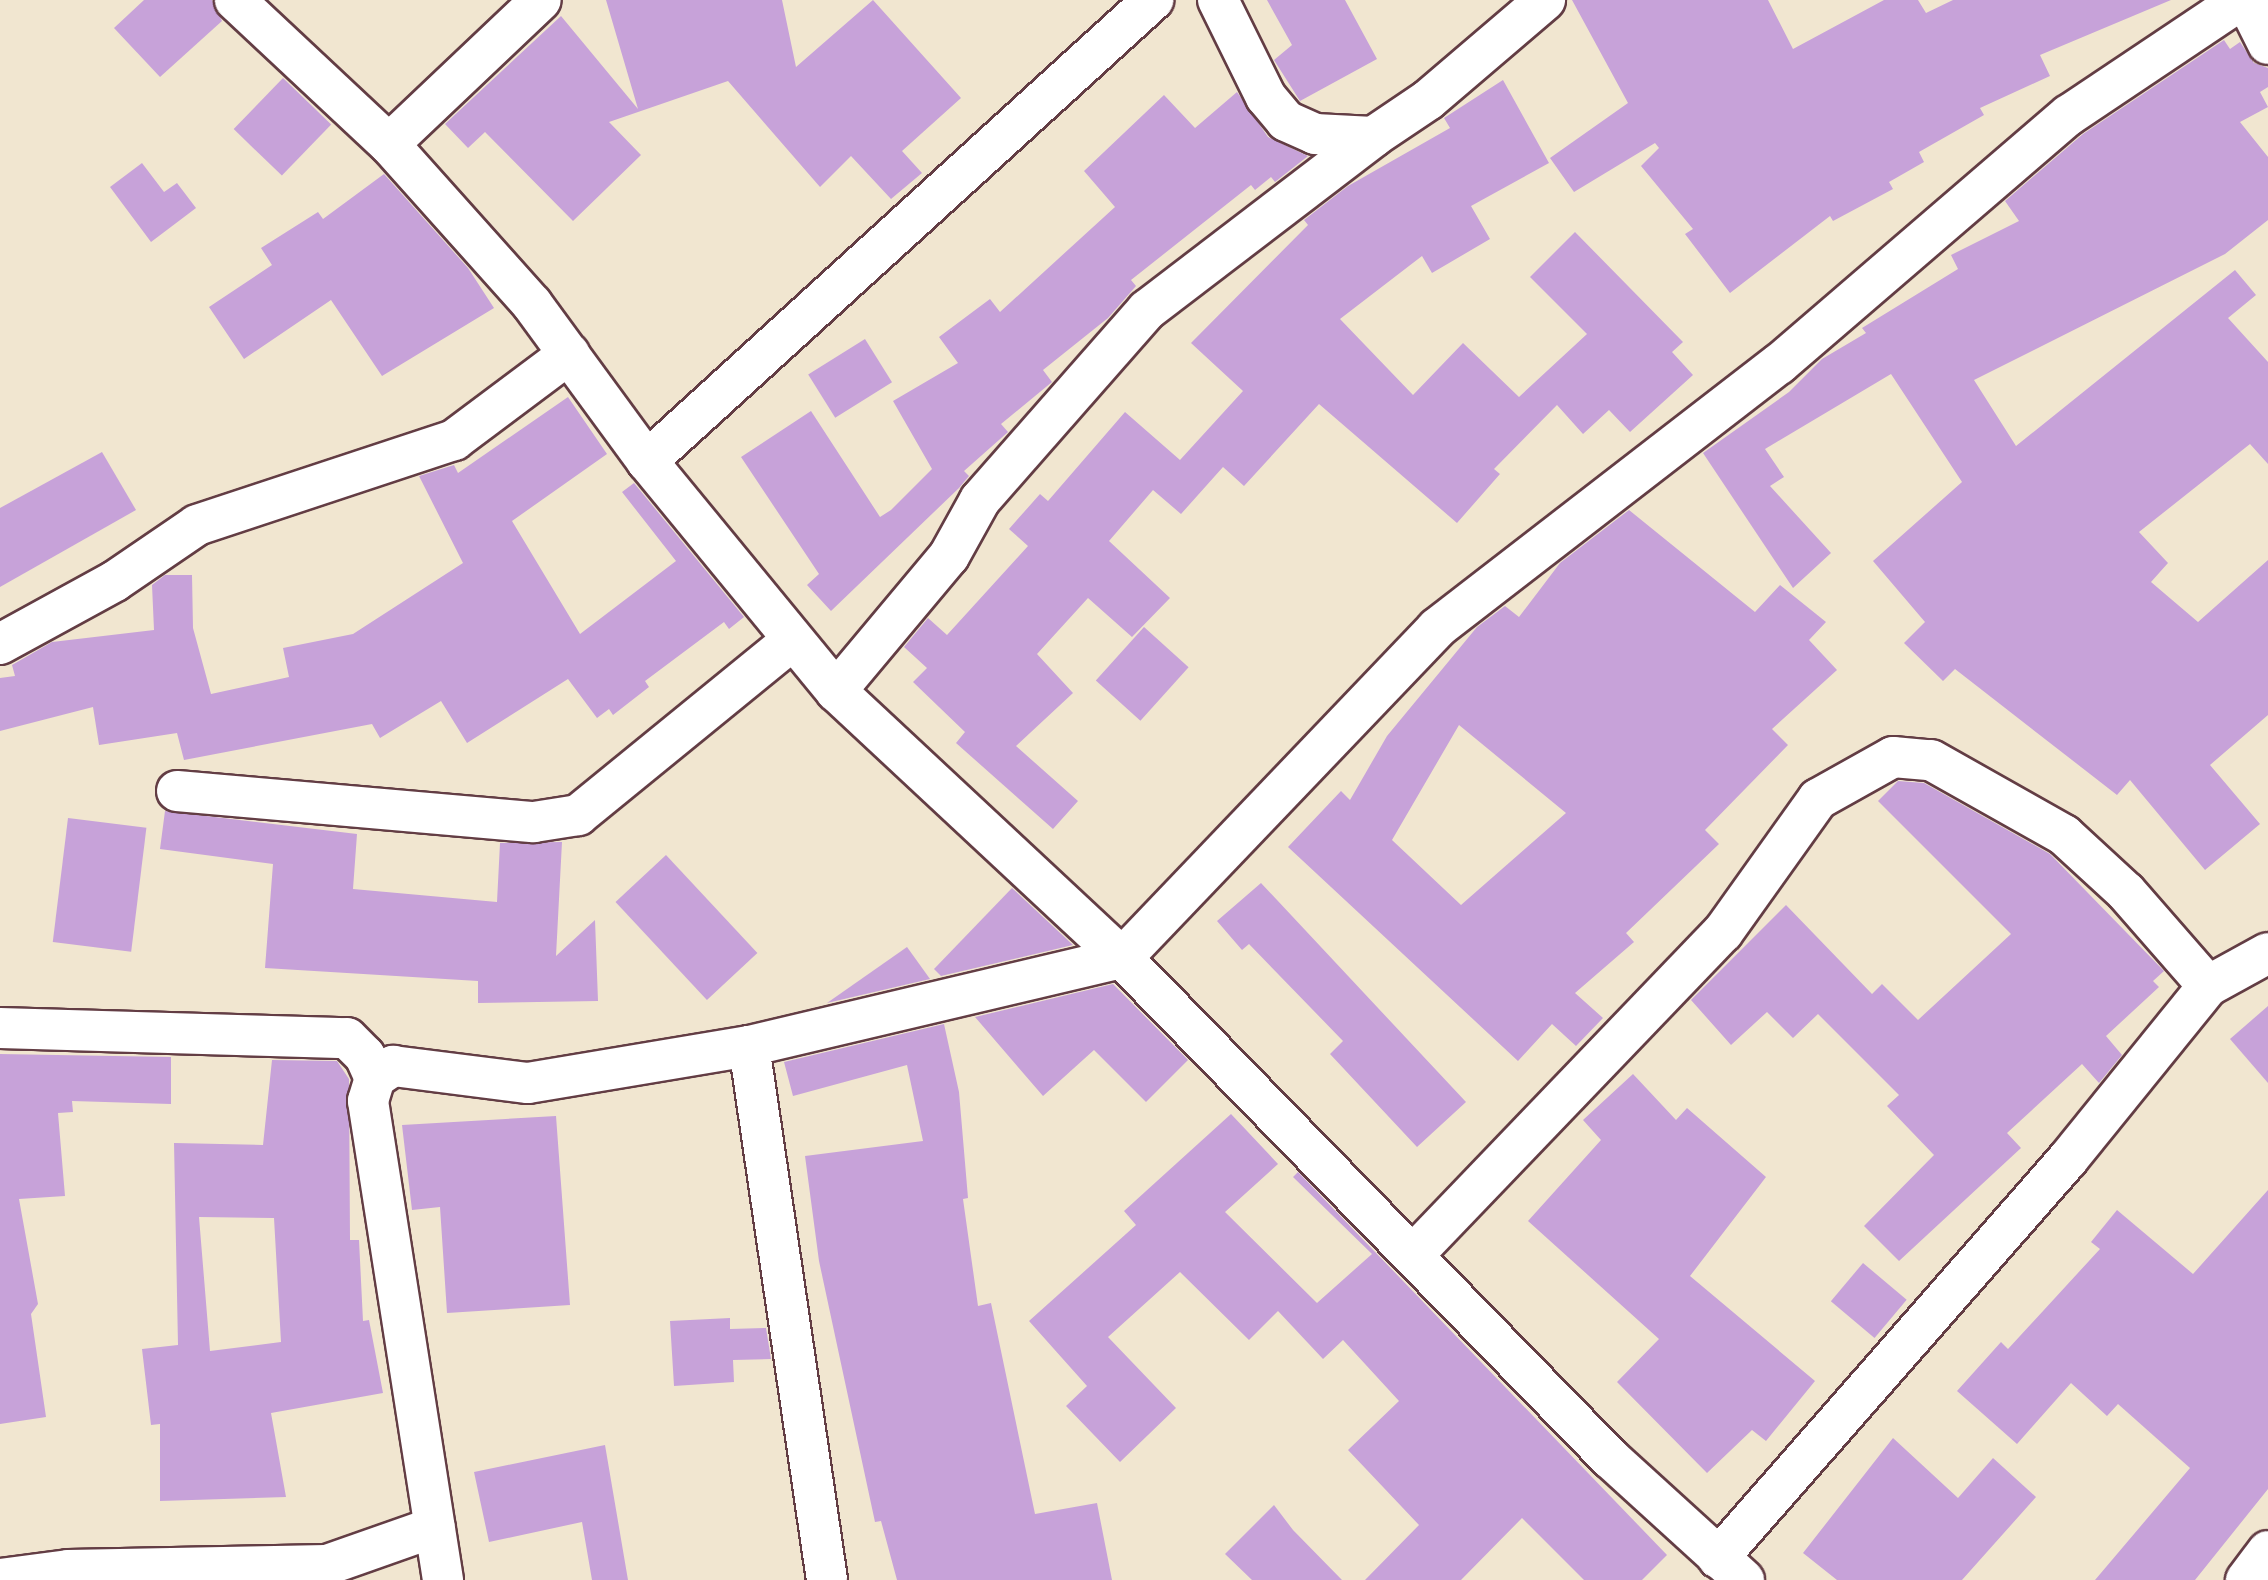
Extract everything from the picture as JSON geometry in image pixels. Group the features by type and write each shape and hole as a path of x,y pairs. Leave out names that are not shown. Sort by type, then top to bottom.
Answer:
{"street":[{"path":"235,0 388,144 569,354 790,642 836,691 1122,958 1610,1458 1732,1573 2208,986 2268,953"},
{"path":"388,144 542,0"},
{"path":"648,461 1153,0"},
{"path":"1218,0 1266,96 1286,120 1315,134 1373,137"},
{"path":"836,691 948,556 980,500 1147,310 1373,137 1428,100 1545,0"},
{"path":"443,1580 368,1100 374,1078 393,1066 528,1082 750,1046 1122,958 1437,628 1779,364 2069,115 2243,0 2268,44"},
{"path":"0,644 115,581 198,525 454,440 569,354"},
{"path":"177,790 534,822 578,815 790,642"},
{"path":"1414,1254 1724,932 1818,799 1893,758 1931,760 2064,835 2126,892 2208,986"},
{"path":"0,1028 347,1038 374,1078"},
{"path":"750,1046 827,1580"},
{"path":"0,1579 68,1570 327,1565 436,1527"},
{"path":"2246,1580 2268,1552"}],"building":[{"path":"144,0 212,0 222,21 160,77 114,28"},
{"path":"606,0 782,0 796,67 873,0 961,98 902,151 922,173 891,199 851,156 820,187 728,81 609,122 641,155 573,221 485,132 468,148 445,124 561,16 638,109"},
{"path":"1267,0 1345,0 1377,59 1300,101 1274,60 1292,45"},
{"path":"1572,0 1768,0 1793,49 1884,0 1918,0 1926,13 1953,0 2171,0 2040,55 2050,76 1980,108 1984,115 1919,152 1924,162 1889,182 1893,189 1833,221 1830,216 1730,293 1685,234 1693,229 1641,166 1659,148 1655,143 1574,192 1550,158 1628,103"},
{"path":"2224,40 2230,49 2240,42 2254,63 2268,68 2268,87 2260,92 2268,107 2240,122 2268,157 2268,220 2225,254 1974,380 2016,446 2235,270 2256,295 2228,318 2268,362 2268,464 2250,444 2139,532 2168,563 2151,582 2198,622 2268,560 2268,715 2210,765 2260,824 2205,870 2130,780 2117,795 1955,669 1943,681 1904,643 1925,622 1873,561 1962,482 1891,374 1765,449 1784,477 1770,486 1831,553 1793,588 1703,453 1789,392 1822,359 1866,333 1862,328 1958,269 1951,255 2019,221 2005,201 2083,134"},
{"path":"283,78 331,125 282,176 234,129"},
{"path":"1503,80 1549,163 1471,206 1490,239 1432,273 1422,256 1340,319 1413,395 1463,343 1519,397 1587,334 1530,277 1575,232 1683,342 1672,352 1693,375 1630,432 1609,410 1583,434 1557,405 1494,469 1500,474 1457,523 1319,404 1244,486 1223,467 1181,514 1153,490 1109,541 1170,598 1132,637 1088,598 1037,654 1073,693 1016,746 1078,801 1053,829 956,743 965,732 913,682 927,668 904,647 928,618 947,635 1028,546 1009,529 1040,494 1048,501 1125,412 1180,460 1243,391 1191,343 1308,225 1304,220 1348,186 1450,128 1444,118"},
{"path":"1237,92 1268,137 1308,156 1275,182 1271,177 1255,190 1251,185 1131,280 1136,286 1108,318 1043,370 1052,382 1001,424 1008,432 964,471 969,476 959,488 831,611 807,585 819,574 741,457 811,411 880,517 891,510 932,469 893,401 958,363 939,337 990,299 1000,312 1115,207 1084,171 1164,95 1195,128"},
{"path":"142,163 164,192 177,183 196,208 151,242 110,187"},
{"path":"384,174 468,268 494,308 382,376 331,300 244,359 209,307 272,265 261,248 318,212 323,219"},
{"path":"865,339 892,382 835,418 808,375"},
{"path":"568,397 607,454 512,521 580,634 676,561 622,492 634,483 744,617 729,629 724,622 645,681 649,687 613,715 609,709 597,718 568,679 467,743 441,701 380,738 372,724 184,760 177,733 99,745 93,707 0,731 0,678 15,676 12,665 52,642 154,630 152,585 165,575 192,575 193,628 211,694 289,677 283,648 353,634 463,563 419,476 454,465 458,473"},
{"path":"102,452 136,510 0,587 0,508"},
{"path":"1629,510 1755,612 1780,585 1826,622 1809,640 1837,670 1772,729 1788,745 1705,830 1719,844 1626,933 1634,942 1575,993 1603,1018 1576,1046 1552,1024 1518,1061 1288,847 1341,791 1350,800 1387,736 1477,627 1505,606 1519,617 1560,563","holes":["1459,725 1566,813 1461,905 1392,840"]},
{"path":"1144,627 1189,667 1140,721 1096,681"},
{"path":"1898,781 1924,783 2050,854 2164,971 2153,981 2159,987 2106,1036 2122,1055 2099,1083 2082,1064 2007,1133 2021,1148 1899,1261 1864,1226 1934,1155 1887,1106 1899,1095 1818,1014 1793,1038 1767,1012 1731,1045 1691,1000 1786,905 1872,994 1882,984 1918,1020 2011,934 1878,801"},
{"path":"165,811 357,834 353,889 497,902 500,843 562,842 556,956 595,920 598,1001 478,1003 478,981 265,968 273,864 160,849"},
{"path":"68,818 146,828 131,952 53,942"},
{"path":"666,855 757,953 707,1000 616,902"},
{"path":"1261,883 1466,1102 1417,1147 1330,1054 1343,1041 1249,944 1242,950 1217,921"},
{"path":"1012,888 1073,945 941,976 934,969"},
{"path":"907,947 930,979 827,1003"},
{"path":"1113,984 1188,1060 1146,1102 1094,1050 1043,1096 975,1017"},
{"path":"2268,1006 2268,1083 2230,1039"},
{"path":"944,1024 959,1092 968,1198 963,1199 978,1306 991,1303 1035,1514 1097,1503 1112,1580 897,1580 881,1521 875,1522 819,1261 805,1156 923,1141 907,1065 793,1096 784,1062"},
{"path":"0,1054 171,1057 171,1104 72,1101 73,1112 58,1113 65,1196 19,1199 38,1304 31,1314 46,1417 0,1424"},
{"path":"272,1060 337,1061 349,1079 350,1240 359,1240 363,1321 369,1320 383,1393 271,1413 286,1497 160,1501 160,1424 151,1425 142,1349 178,1345 174,1143 263,1145","holes":["199,1217 274,1218 281,1342 210,1351"]},
{"path":"1633,1074 1676,1120 1687,1108 1766,1177 1690,1276 1815,1381 1766,1441 1752,1430 1707,1473 1617,1382 1659,1339 1528,1221 1601,1140 1583,1120"},
{"path":"1231,1114 1278,1164 1225,1212 1317,1303 1372,1254 1293,1177 1298,1172 1667,1555 1642,1580 1584,1580 1522,1518 1461,1580 1365,1580 1419,1525 1348,1450 1399,1401 1343,1340 1323,1359 1278,1311 1249,1340 1180,1272 1108,1337 1176,1408 1120,1462 1066,1406 1087,1386 1029,1321 1136,1225 1124,1211"},
{"path":"556,1116 570,1305 447,1313 440,1207 412,1210 402,1125"},
{"path":"2268,1190 2268,1489 2195,1580 2095,1580 2190,1468 2118,1404 2107,1416 2071,1383 2017,1444 1957,1391 2001,1342 2008,1349 2100,1249 2091,1242 2117,1210 2193,1274"},
{"path":"1863,1263 1907,1300 1875,1338 1831,1301"},
{"path":"730,1318 730,1329 766,1328 771,1359 733,1360 734,1382 674,1386 670,1321"},
{"path":"1893,1438 1958,1498 1993,1458 2036,1497 1962,1580 1837,1580 1803,1553"},
{"path":"605,1445 628,1580 592,1580 582,1522 489,1542 474,1472"},
{"path":"1274,1505 1342,1580 1252,1580 1225,1554"}]}
